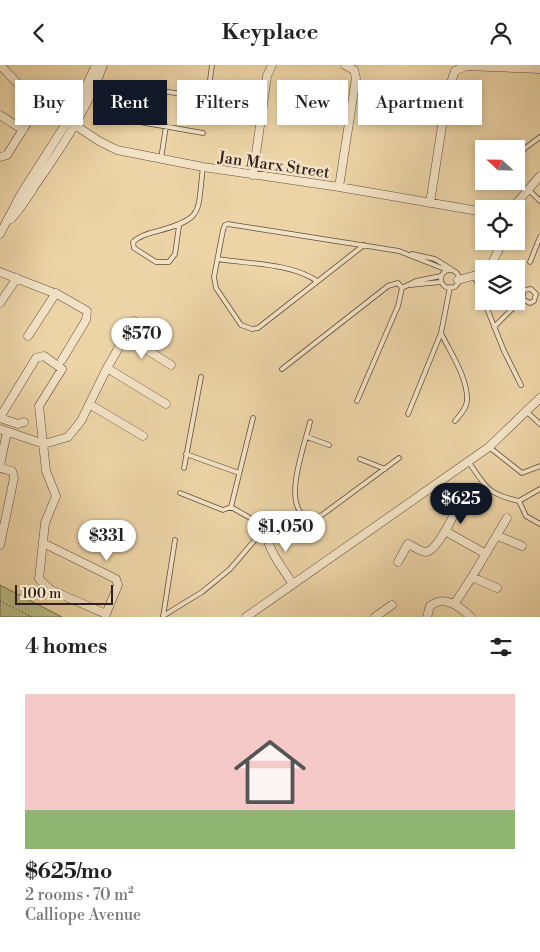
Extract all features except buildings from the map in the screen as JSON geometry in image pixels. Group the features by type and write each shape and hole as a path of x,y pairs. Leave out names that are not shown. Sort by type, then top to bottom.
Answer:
{"street":[{"name":"Jan Marx Street","path":"0,65 15,81"},
{"path":"83,96 96,65"},
{"path":"83,106 96,85 103,65"},
{"path":"253,175 267,76 272,65"},
{"path":"339,187 356,78 354,70 345,65"},
{"path":"430,203 447,94 455,71 466,66 540,69"},
{"path":"0,115 23,130"},
{"path":"0,157 7,155 26,125"},
{"path":"0,234 28,199 71,125"},
{"name":"Jan Marx Street","path":"75,125 111,147 161,159 475,210"},
{"path":"518,200 540,176"},
{"path":"0,272 56,293 87,311 86,320 62,360"},
{"path":"458,281 475,277"},
{"path":"0,303 17,278"},
{"path":"28,336 56,293"},
{"path":"0,545 14,478 12,471 0,467 3,430 44,444 68,437 74,432 106,368 134,321"},
{"path":"125,336 171,365"},
{"path":"24,422 16,424 3,419 1,416 36,358 44,356 62,369 39,406 46,471 56,496 48,511 38,574 42,583 92,609 106,613 118,585 116,579 43,543"},
{"path":"106,368 166,404"},
{"path":"246,617 488,447 540,398"},
{"path":"89,404 143,436"},
{"path":"408,544 424,552 430,551 445,531 458,507"},
{"path":"455,603 498,536 507,518"},
{"path":"266,527 266,538 270,550 292,583"},
{"path":"445,531 486,554"},
{"path":"398,562 412,536"},
{"path":"498,536 522,546"},
{"path":"472,577 497,588"},
{"path":"427,617 430,606 435,603 455,603 471,617"},
{"path":"375,617 392,605"}],"lane":[{"path":"210,80 212,65"},
{"path":"177,93 136,87 126,109 126,119 203,133"},
{"path":"161,159 166,126"},
{"path":"525,148 540,137"},
{"path":"179,226 175,254 169,262 156,262 134,248 133,242 140,237 179,226 195,215 203,167"},
{"path":"528,189 540,201"},
{"path":"364,245 258,328 246,328 234,316 216,288 214,277 224,227 228,224 364,245 410,254 429,256 440,261 458,275 458,281 450,287 441,333 408,414"},
{"path":"530,262 540,237"},
{"path":"410,254 447,270 452,270"},
{"path":"218,259 280,269 306,275 316,281"},
{"path":"402,288 416,281 441,276 447,270"},
{"path":"441,276 442,282"},
{"path":"410,285 442,282 450,287"},
{"path":"282,369 383,289 398,283 402,288"},
{"path":"357,401 398,306 402,288"},
{"path":"525,291 529,289 538,297 530,303 525,300"},
{"path":"487,310 521,385"},
{"path":"494,327 511,310"},
{"path":"441,333 460,374 467,400 465,407 455,421"},
{"path":"184,468 200,377"},
{"path":"527,411 540,424"},
{"path":"231,507 253,418"},
{"path":"310,422 294,490 296,504 300,513 309,518 322,515 399,459"},
{"path":"307,437 329,445"},
{"path":"488,447 522,473 540,466"},
{"path":"186,453 239,473"},
{"path":"360,459 385,469"},
{"path":"468,461 489,491 519,501 526,516 540,524"},
{"path":"519,501 540,489"},
{"path":"180,493 223,510 231,507"},
{"path":"231,507 266,527"},
{"path":"163,617 202,592 230,569 266,527 300,513"},
{"path":"163,617 175,540"}],"path":[{"path":"0,601 32,617"}],"green space":[{"path":"0,585 62,617 0,617"}]}
